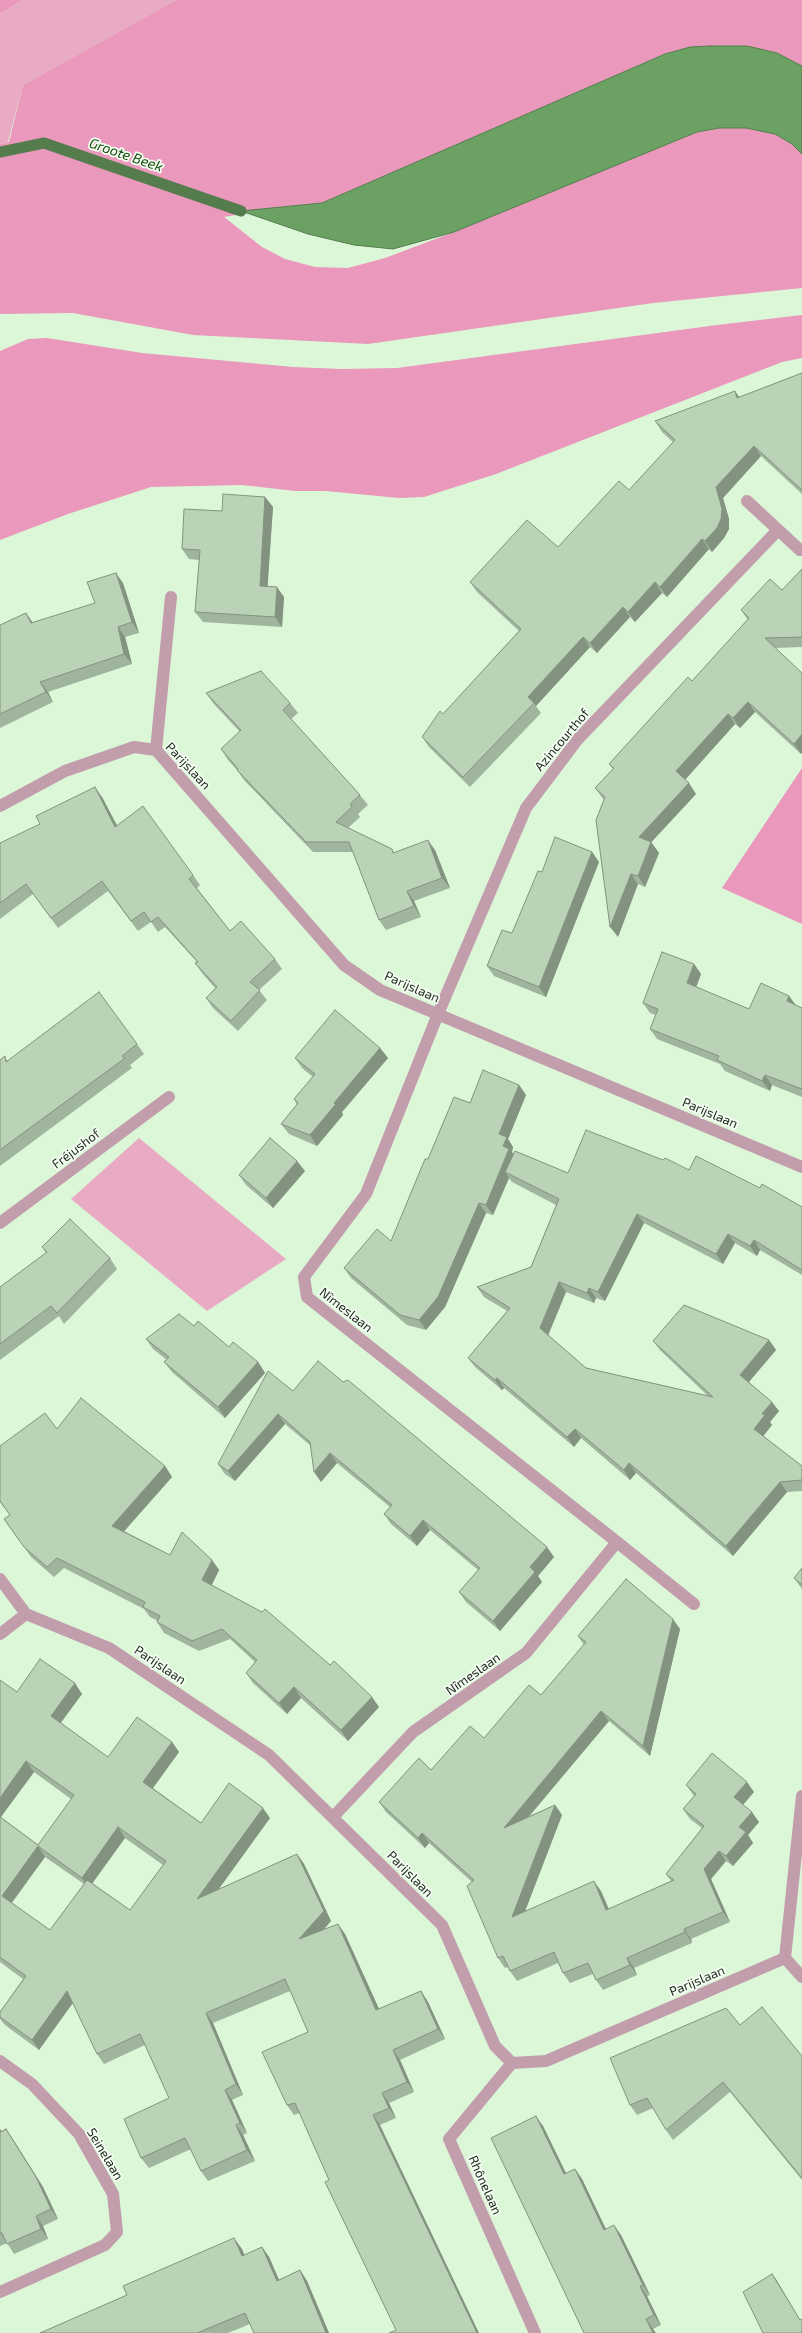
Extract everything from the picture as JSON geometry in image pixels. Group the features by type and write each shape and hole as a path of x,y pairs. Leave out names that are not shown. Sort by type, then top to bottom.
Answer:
{"street":[{"path":"747,501 800,550"},
{"name":"Azincourthof","path":"438,1014 526,808 578,739 778,530"},
{"path":"156,750 171,597"},
{"name":"Parijslaan","path":"0,806 65,771 134,747 156,750 344,965 380,990 802,1167"},
{"name":"Nîmeslaan","path":"438,1014 366,1194 304,1277 307,1297 694,1604"},
{"name":"Fréjushof","path":"0,1223 169,1096"},
{"name":"Nîmeslaan","path":"333,1817 413,1732 526,1653 617,1542"},
{"path":"0,1579 26,1614 0,1634"},
{"name":"Parijslaan","path":"26,1614 109,1648 269,1755 442,1925 495,2046 512,2063 546,2061 785,1958"},
{"path":"802,1796 785,1958 802,1977"},
{"name":"Seinelaan","path":"0,2061 32,2084 79,2134 113,2194 117,2232 105,2246 0,2292"},
{"name":"Rhônelaan","path":"512,2063 449,2139 535,2333"}],"shaded area":[{"path":"0,0 22,0 0,14"},
{"path":"22,0 176,0 23,85 8,142 0,144 0,14"},
{"path":"176,0 802,0 802,66 777,53 710,46 690,47 665,54 322,203 282,207 224,217 262,247 285,259 315,267 348,268 385,258 454,232 697,132 719,128 746,128 775,134 792,144 802,154 802,288 653,303 368,344 193,335 73,313 0,314 0,144 9,142 23,85"},
{"path":"747,46 777,53 802,66 802,154 792,144 775,134 746,128 719,128 697,132 454,232 393,249 354,245 308,234 241,211 322,203 665,54 690,47"},
{"path":"802,315 802,358 782,362 496,474 424,497 399,498 326,491 295,491 242,485 151,487 68,514 0,540 0,351 28,339 47,338 142,353 293,367 342,369 397,368"},
{"path":"802,768 802,924 722,888"},
{"path":"139,1138 286,1259 207,1311 71,1199"}],"building":[{"path":"802,373 802,490 754,446 716,487 722,509 721,519 717,528 705,541 702,539 660,587 655,582 628,612 623,607 590,643 583,637 528,697 534,703 463,777 422,737 440,711 443,714 521,629 470,582 527,520 558,547 619,481 629,490 675,440 655,421 735,391 737,398"},
{"path":"223,494 265,497 260,586 277,587 275,617 195,612 200,550 182,549 184,509 222,511"},
{"path":"802,569 802,637 765,638 802,673 802,734 794,744 748,702 733,718 728,714 676,771 689,783 639,837 651,842 638,876 631,874 610,927 596,820 605,797 595,788 614,768 609,764 688,677 692,681 749,618 741,610 770,579 782,590"},
{"path":"116,573 132,622 118,627 124,654 40,682 46,692 0,714 0,625 26,613 31,623 95,603 87,582"},
{"path":"261,671 290,703 283,710 360,795 350,804 352,807 336,822 392,849 393,853 428,840 442,878 407,891 414,906 379,920 349,842 306,842 237,770 238,769 221,749 241,730 206,693"},
{"path":"95,787 115,827 143,806 193,875 189,879 230,931 241,921 275,959 250,982 260,990 231,1021 206,998 217,987 195,963 198,962 158,917 151,922 144,912 131,921 102,881 51,918 26,884 0,903 0,843 40,824 36,816"},
{"path":"555,837 592,852 539,987 487,966 502,930 512,933 538,871 542,872"},
{"path":"662,952 694,964 687,983 749,1009 761,983 789,996 787,1001 802,1008 802,1089 765,1075 762,1081 717,1060 719,1056 650,1029 658,1009 643,1003"},
{"path":"99,992 137,1044 122,1056 125,1058 0,1150 0,1060 5,1056 6,1062"},
{"path":"335,1010 380,1048 334,1103 336,1104 310,1135 281,1124 298,1103 294,1099 315,1074 295,1058"},
{"path":"483,1070 519,1085 499,1134 507,1137 503,1146 509,1149 486,1205 479,1203 438,1297 419,1320 400,1315 344,1268 377,1229 391,1241 425,1159 428,1159 454,1097 470,1103"},
{"path":"586,1130 663,1160 665,1158 689,1170 696,1156 760,1188 762,1184 802,1207 802,1270 754,1240 750,1246 728,1234 716,1254 637,1214 598,1292 589,1288 587,1293 559,1282 540,1328 586,1368 713,1397 653,1341 684,1305 769,1340 740,1375 772,1402 762,1414 765,1415 754,1429 802,1466 802,1480 780,1482 726,1546 629,1463 624,1470 575,1429 567,1437 497,1378 495,1380 468,1358 510,1308 477,1287 531,1267 559,1199 505,1172 515,1151 568,1173"},
{"path":"270,1138 297,1161 266,1198 239,1175"},
{"path":"70,1219 110,1258 57,1313 51,1306 0,1344 0,1287 47,1252 42,1247"},
{"path":"179,1314 194,1326 198,1321 229,1347 233,1342 258,1362 218,1407 164,1362 169,1357 146,1339"},
{"path":"318,1361 343,1382 348,1380 547,1547 530,1567 535,1572 493,1621 459,1592 480,1568 423,1520 410,1536 384,1514 392,1505 330,1453 314,1472 310,1442 278,1414 228,1471 218,1464 268,1371 293,1391"},
{"path":"81,1398 165,1466 112,1526 170,1555 182,1532 212,1560 202,1580 262,1612 265,1609 330,1665 334,1661 372,1697 341,1730 294,1687 279,1703 246,1673 257,1660 222,1629 192,1641 157,1622 160,1616 143,1607 145,1602 57,1558 47,1567 24,1547 4,1519 10,1515 0,1501 0,1446 45,1413 57,1429"},
{"path":"802,1568 802,1585 794,1578"},
{"path":"626,1579 673,1619 643,1746 601,1711 504,1828 555,1805 512,1917 594,1881 606,1910 674,1880 666,1874 704,1826 683,1809 696,1794 686,1785 712,1753 747,1782 734,1797 752,1812 739,1827 746,1832 726,1856 719,1851 704,1869 723,1912 684,1929 685,1932 627,1958 630,1965 596,1980 588,1963 563,1973 554,1952 510,1971 503,1956 498,1958 467,1886 474,1880 422,1833 418,1838 379,1802 419,1758 431,1770 470,1726 484,1738 529,1685 541,1695 586,1642 578,1636"},
{"path":"40,1659 75,1683 51,1716 108,1757 137,1717 172,1742 143,1782 201,1823 229,1783 263,1808 197,1899 297,1854 324,1911 299,1939 338,1924 376,2010 421,1991 438,2029 393,2050 407,2082 382,2093 389,2108 373,2115 477,2333 389,2333 396,2330 325,2182 329,2180 295,2103 287,2105 262,2052 308,2032 285,1979 206,2013 236,2084 225,2090 240,2123 236,2125 247,2150 201,2171 185,2138 141,2158 124,2119 169,2098 140,2034 97,2054 67,1991 32,2040 0,2017 0,2012 26,1976 0,1957 0,1817 38,1845 74,1795 26,1761 0,1798 0,1680 17,1692","holes":["118,1827 166,1861 130,1910 87,1880 50,1930 2,1896 38,1846 82,1878"]},
{"path":"762,2007 802,2056 802,2178 723,2082 666,2130 647,2098 630,2105 610,2058 726,2008 740,2025"},
{"path":"536,2116 564,2174 575,2169 604,2230 614,2225 643,2285 640,2286 654,2315 646,2319 653,2333 584,2333 491,2138"},
{"path":"6,2129 36,2177 51,2209 36,2216 41,2229 7,2244 2,2233 0,2233 0,2130 1,2132"},
{"path":"234,2238 242,2256 262,2247 277,2281 300,2270 326,2333 254,2333 245,2313 197,2333 40,2333 127,2295 123,2286"},
{"path":"772,2274 800,2320 802,2319 802,2333 763,2333 743,2292"}],"waterway":[{"name":"Groote Beek","path":"0,152 44,143 241,211"}]}
